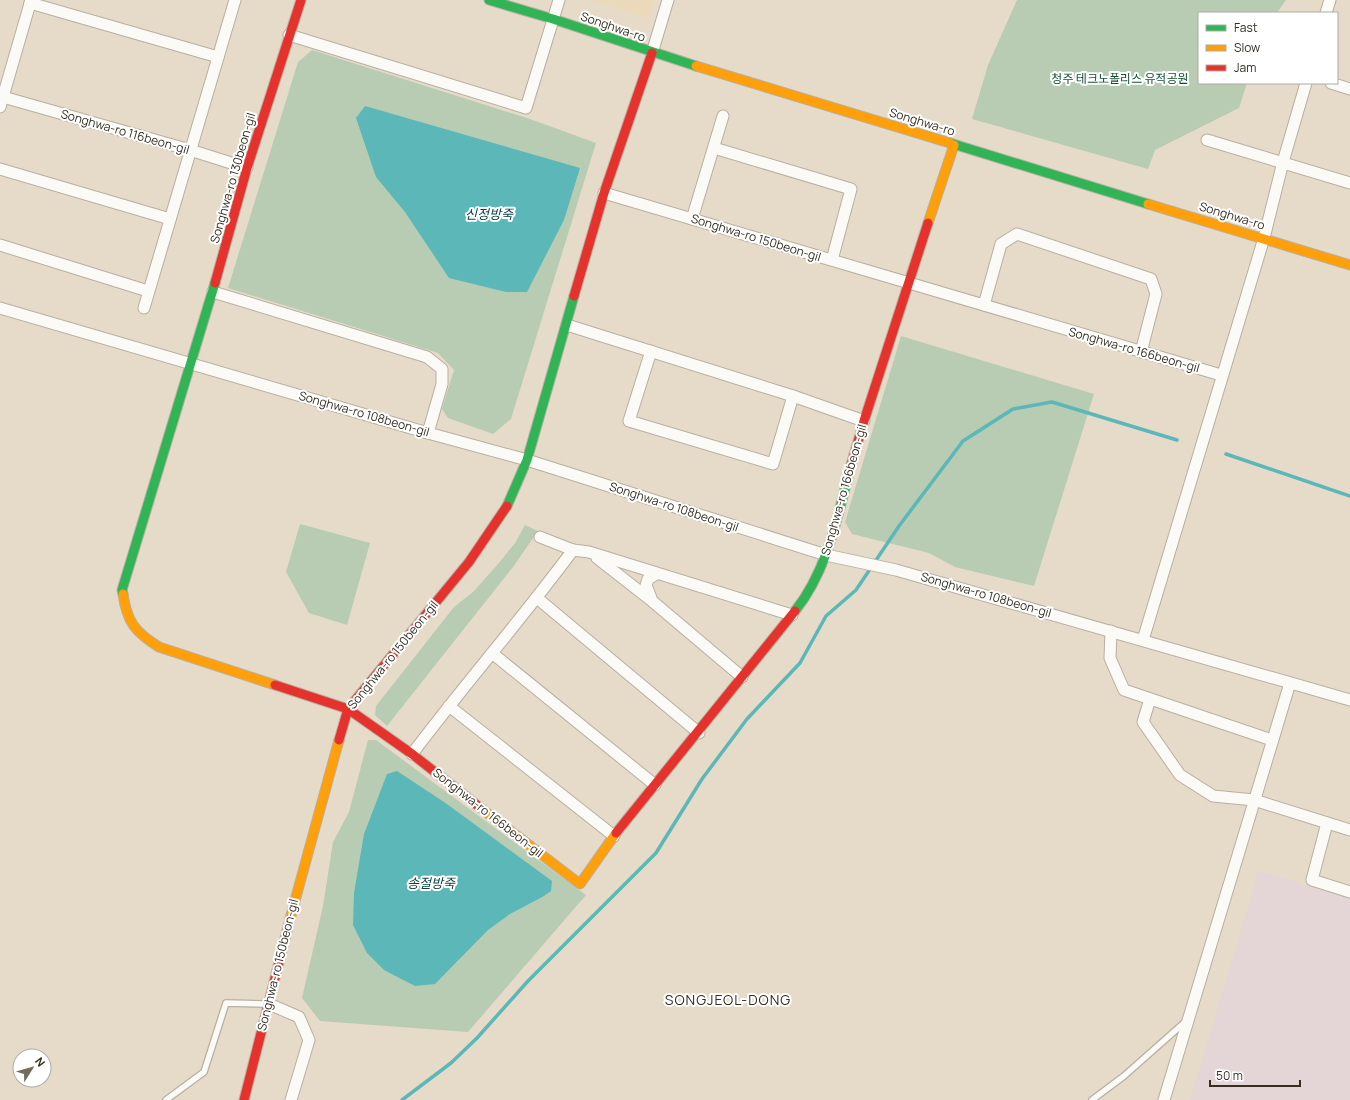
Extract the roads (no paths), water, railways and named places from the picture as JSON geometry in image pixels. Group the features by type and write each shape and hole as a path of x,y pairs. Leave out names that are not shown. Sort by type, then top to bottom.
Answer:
{"street":[{"path":"144,308 235,0"},
{"name":"Songhwa-ro 130beon-gil","path":"300,0 247,168 191,363 122,590 125,614 138,635 159,647 348,709"},
{"name":"Songhwa-ro","path":"489,0 553,18 652,53 1350,264"},
{"path":"289,35 526,108 559,0"},
{"path":"652,53 668,0"},
{"path":"1326,12 1330,0"},
{"name":"Songhwa-ro 116beon-gil","path":"218,57 31,2 1,102 190,150 247,168"},
{"name":"Songhwa-ro 150beon-gil","path":"244,1100 305,859 348,709 469,562 505,510 527,460 604,193 652,53"},
{"path":"1142,640 1264,238 1282,162 1306,84"},
{"path":"1334,84 1350,89"},
{"path":"692,219 723,116"},
{"path":"1207,140 1350,183"},
{"name":"Songhwa-ro 166beon-gil","path":"348,709 412,754 580,884 614,836 699,733 805,599 826,555 864,421 954,145"},
{"path":"714,148 851,189 832,260"},
{"path":"0,169 170,219"},
{"name":"Songhwa-ro 150beon-gil","path":"604,193 908,283"},
{"path":"984,305 1002,244 1017,234 1151,279 1156,294 1141,352"},
{"path":"0,245 148,291"},
{"name":"Songhwa-ro 166beon-gil","path":"908,283 1221,376"},
{"path":"212,292 427,357 442,369 442,384 428,433"},
{"name":"Songhwa-ro 108beon-gil","path":"0,308 428,433 527,460 826,555 896,570 1350,700"},
{"path":"567,325 794,396 864,421"},
{"path":"651,351 629,421 773,464 794,396"},
{"path":"540,537 573,550 589,552 792,616"},
{"path":"412,754 537,598 573,550"},
{"path":"589,552 652,600 742,677"},
{"path":"652,600 646,585 648,579 656,574"},
{"path":"537,598 699,733"},
{"path":"1111,631 1110,658 1124,690 1272,740"},
{"path":"492,653 655,785"},
{"path":"1164,1100 1290,683"},
{"path":"1150,699 1143,722 1180,775 1213,796 1254,800 1350,830"},
{"path":"449,706 614,836"},
{"path":"1327,823 1312,880 1350,892"},
{"path":"269,1004 299,1018 309,1040 291,1100"}],"lane":[{"path":"166,1100 204,1072 226,1003 269,1004"},
{"path":"1092,1100 1124,1076 1188,1020"}],"water":[{"name":"신정방죽","path":"365,106 580,168 564,220 527,292 506,292 449,278 405,212 376,177 356,118"},
{"name":"송절방죽","path":"397,771 444,802 552,881 551,891 510,914 488,930 435,984 415,986 384,970 367,953 353,925 354,893 364,834 387,774"}],"waterway":[{"path":"402,1100 451,1063 477,1038 528,981 656,853 702,779 747,719 800,663 826,616 856,590 899,526 963,441 1013,409 1052,402 1177,440"},
{"path":"1226,454 1350,496"}],"district":[{"name":"SONGJEOL-DONG","path":"728,1000"}],"park label":[{"name":"청주 테크노폴리스 유적공원","path":"1120,79"}]}
